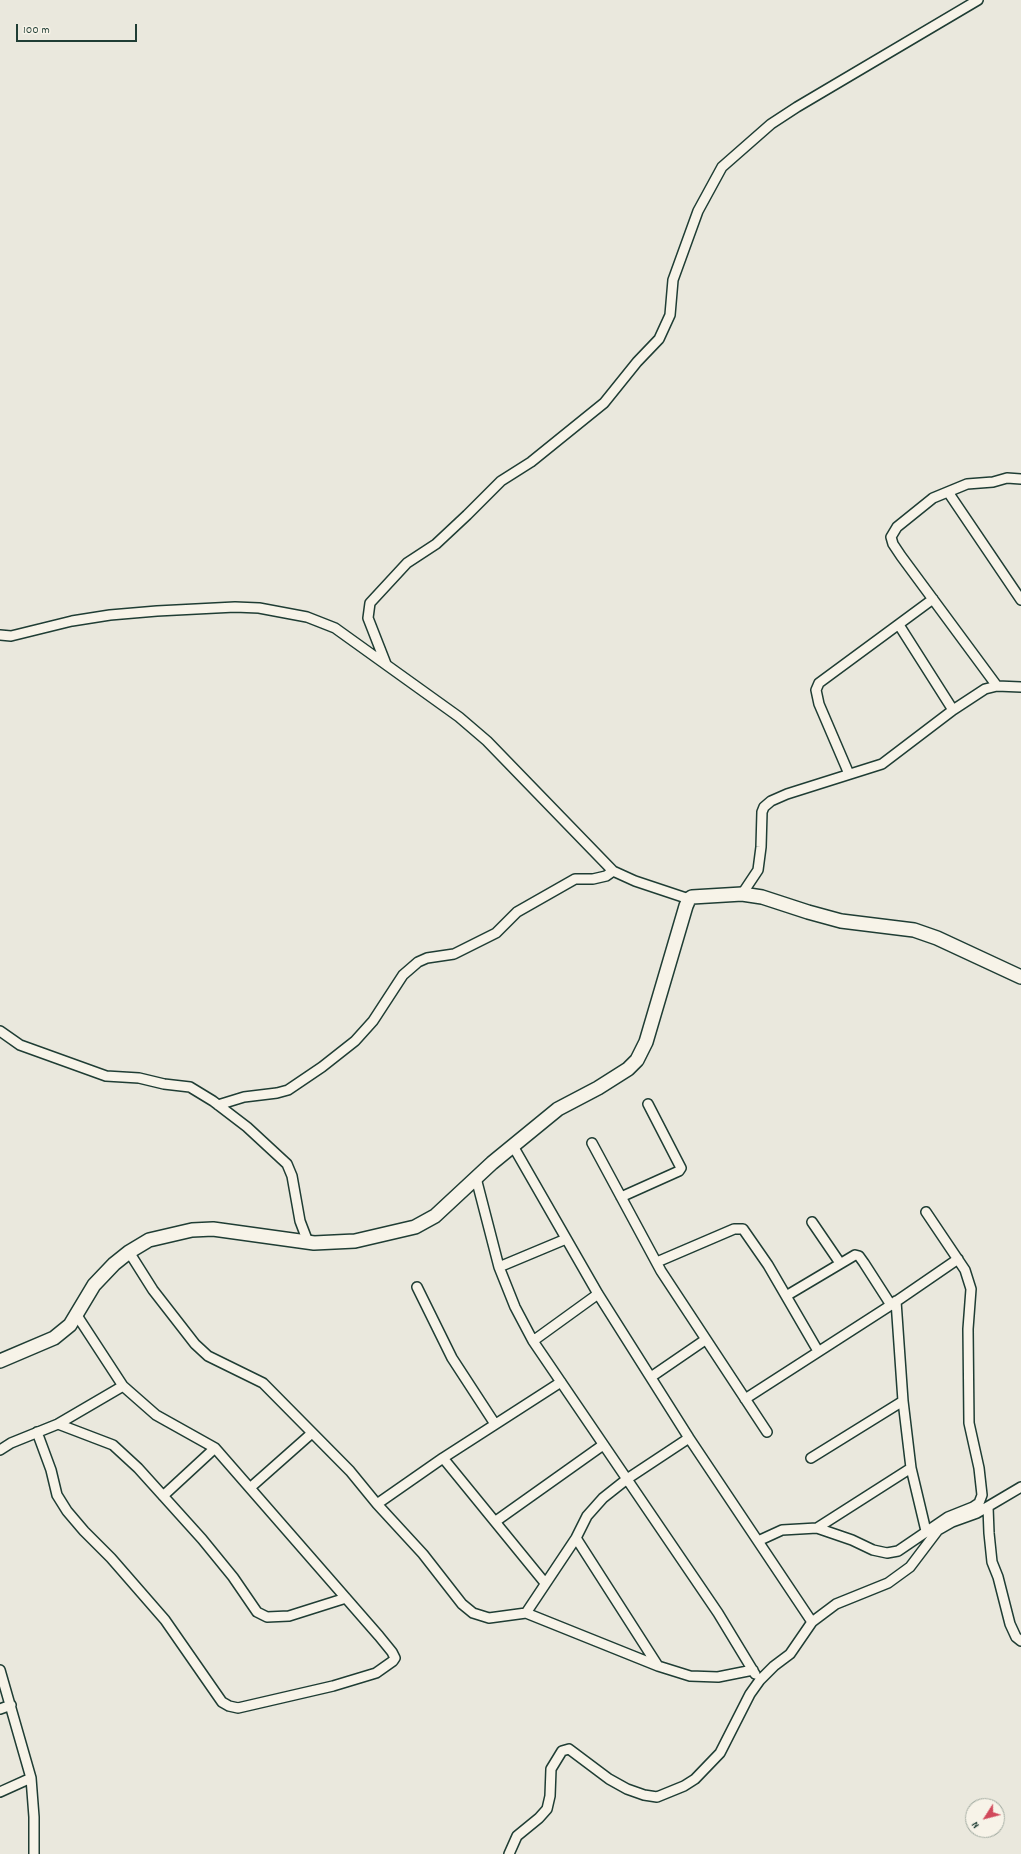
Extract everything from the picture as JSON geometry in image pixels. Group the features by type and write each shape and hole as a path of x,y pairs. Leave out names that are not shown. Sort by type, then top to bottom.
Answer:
{"street":[{"path":"386,664 368,618 370,604 407,563 436,544 501,481 531,462 604,403 637,362 659,339 670,315 673,280 698,212 722,167 771,124 797,107 978,0"},
{"path":"997,686 893,544 891,537 897,527 933,498 967,484 993,482 1007,478 1021,479"},
{"path":"948,492 1021,600"},
{"path":"849,774 819,704 816,690 819,683 933,599"},
{"path":"0,636 12,636 72,621 110,615 235,606 258,608 307,617 335,628 459,717 487,741 613,870 636,881 689,899 692,897 742,894 762,897 841,921 914,930 937,938 1021,977"},
{"path":"899,624 953,710"},
{"path":"742,894 758,870 761,847 761,816 764,807 771,801 787,794 873,767 887,761 953,710 985,690 997,686 1021,687"},
{"path":"218,1106 244,1097 277,1093 288,1090 322,1067 355,1041 373,1021 403,974 418,962 427,958 454,954 496,933 517,912 575,879 593,879 606,876 613,870"},
{"path":"0,1361 54,1338 70,1325 94,1285 114,1264 129,1252 149,1240 192,1230 213,1229 308,1242 355,1241 415,1227 435,1216 476,1178 558,1109 598,1088 628,1069 637,1060 648,1036 689,899"},
{"path":"0,1031 20,1045 106,1076 139,1078 164,1084 190,1087 218,1106 247,1127 287,1164 292,1176 300,1221 308,1242"},
{"path":"621,1197 679,1171 681,1168 648,1104"},
{"path":"592,1143 656,1262 705,1340 767,1432"},
{"path":"513,1146 598,1294 689,1438 812,1622"},
{"path":"476,1178 498,1267 515,1307 533,1341 718,1614 760,1680"},
{"path":"758,1541 782,1530 817,1528 852,1540 873,1550 887,1553 898,1551 948,1517 979,1503 982,1495 979,1468 969,1423 968,1329 971,1289 965,1270 926,1212"},
{"path":"812,1222 840,1263"},
{"path":"656,1262 734,1229 743,1229 768,1265 818,1351"},
{"path":"498,1267 566,1240"},
{"path":"129,1252 153,1290 195,1344 208,1356 263,1383 350,1471 377,1504 423,1554 462,1604 473,1613 489,1618 526,1613 658,1666 690,1676 718,1677 753,1670"},
{"path":"786,1296 855,1255 859,1256 893,1303 911,1468 926,1531"},
{"path":"745,1399 958,1259"},
{"path":"417,1287 452,1358 495,1424"},
{"path":"533,1341 598,1294"},
{"path":"37,1432 51,1470 57,1495 67,1511 165,1620 222,1702 229,1706 238,1708 333,1686 376,1673 395,1658 392,1652 251,1487 215,1448 156,1415 124,1386 76,1314"},
{"path":"651,1377 705,1340"},
{"path":"377,1504 443,1458 561,1382"},
{"path":"0,1450 37,1432 58,1424 124,1386"},
{"path":"811,1458 903,1401"},
{"path":"58,1424 113,1445 138,1468 233,1577 257,1612 267,1617 289,1616 346,1598"},
{"path":"251,1487 312,1433"},
{"path":"526,1613 576,1538 587,1516 603,1498 627,1479 689,1438"},
{"path":"496,1521 603,1445"},
{"path":"163,1496 215,1448"},
{"path":"443,1458 496,1521 545,1583"},
{"path":"817,1528 911,1468"},
{"path":"509,1854 517,1836 539,1818 547,1809 550,1796 551,1770 562,1751 569,1749 594,1769 627,1789 657,1797 665,1795 695,1780 720,1753 750,1694 760,1680 774,1666 790,1654 812,1622 836,1604 888,1583 910,1567 938,1530 952,1522 966,1518 988,1507 1021,1487"},
{"path":"988,1507 992,1562 1010,1624 1016,1637 1021,1641"},
{"path":"576,1538 658,1666"},
{"path":"0,1670 31,1778 34,1817 34,1854"},
{"path":"0,1709 11,1704"},
{"path":"0,1792 31,1778"}]}
